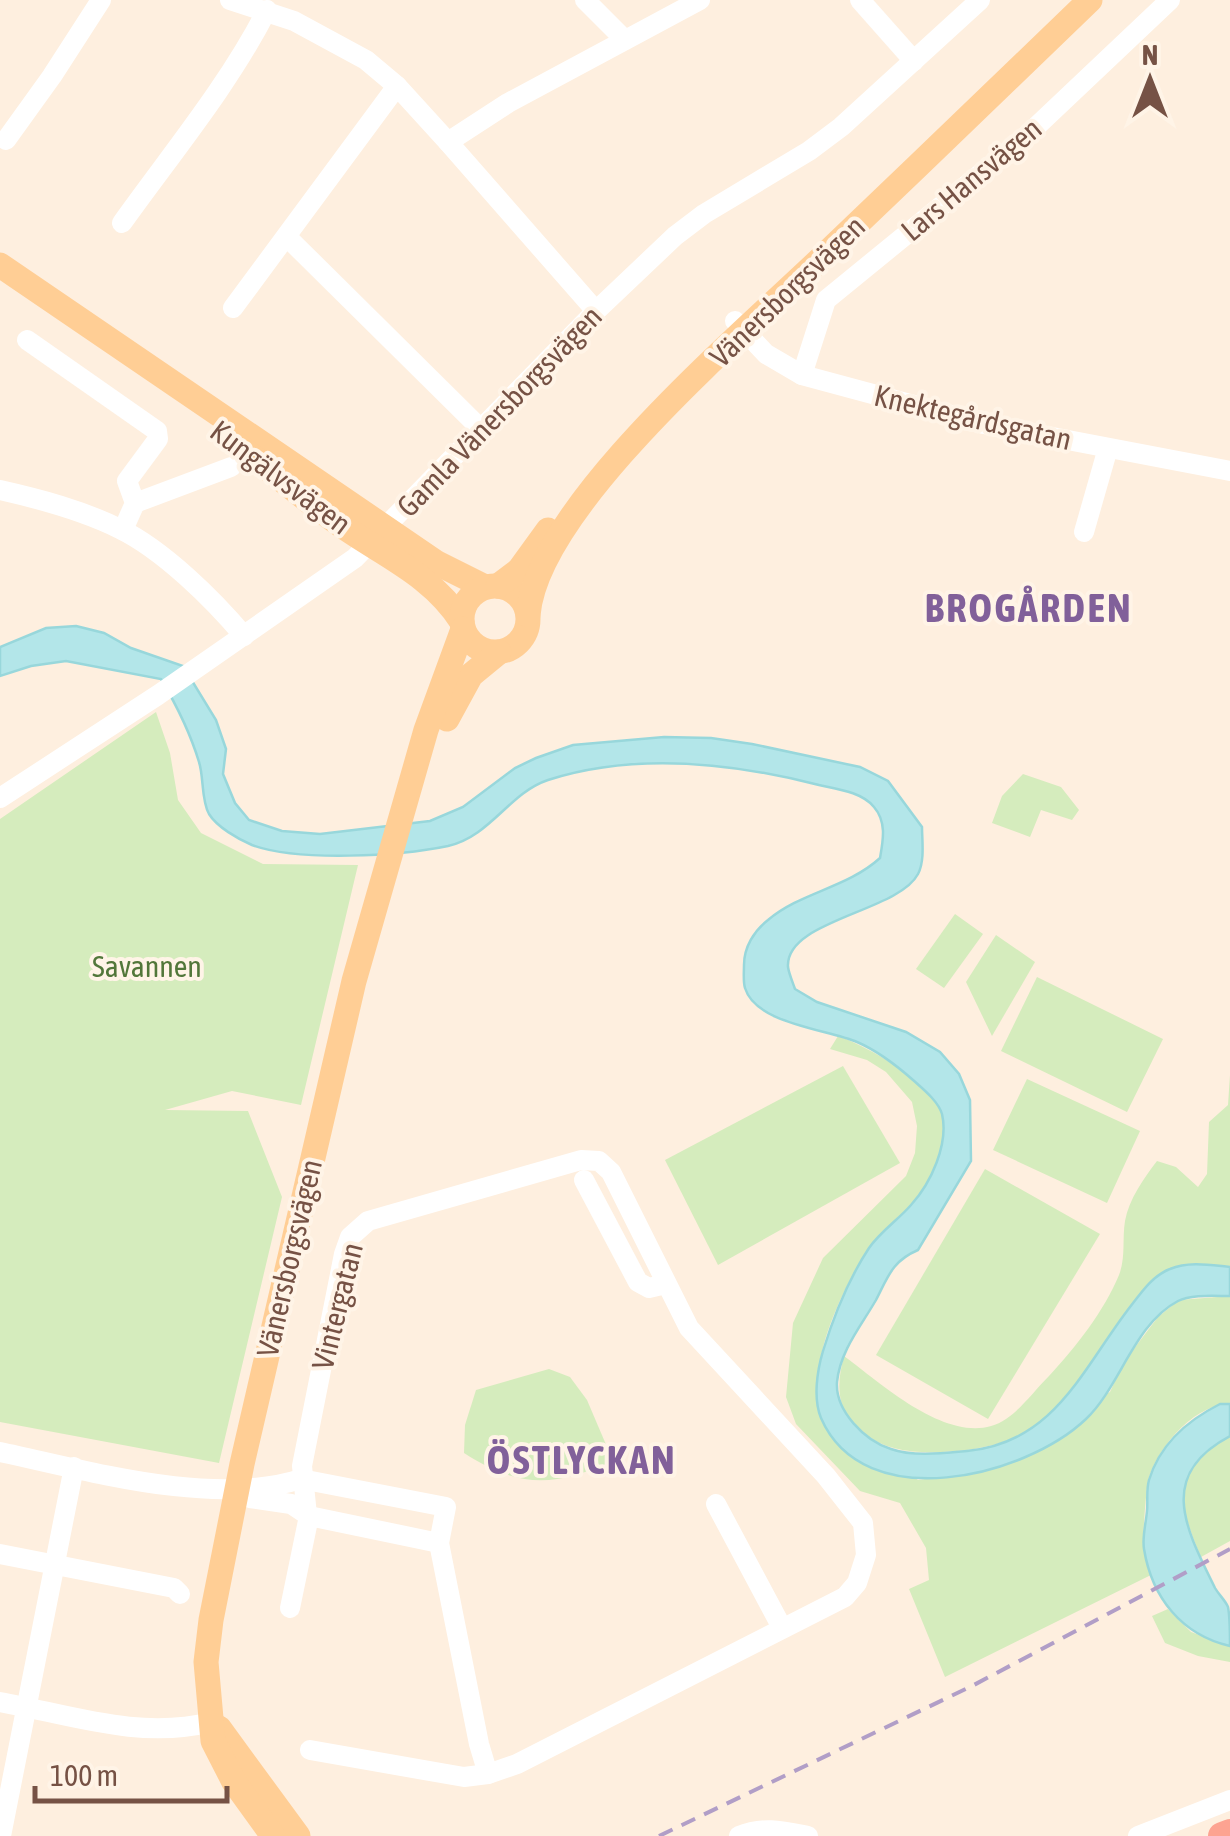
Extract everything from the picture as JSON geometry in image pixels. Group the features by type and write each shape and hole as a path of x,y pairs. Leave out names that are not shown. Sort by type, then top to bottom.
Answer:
{"highway":[{"path":"1222,1836 1230,1832"}],"main road":[{"name":"Vänersborgsvägen","path":"528,616 529,603 558,539 630,444 740,326 1070,0"},
{"name":"Vänersborgsvägen","path":"492,587 520,570 620,433 1090,0"},
{"name":"Kungälvsvägen","path":"0,265 378,535 451,605 462,625"},
{"name":"Kungälvsvägen","path":"378,535 492,587"},
{"path":"492,587 518,595 528,616 522,639 508,650 498,652 476,647 462,625 462,612 470,597 492,587"},
{"name":"Vänersborgsvägen","path":"273,1836 251,1809 213,1741 206,1662 237,1488 320,1120 383,872 462,625"},
{"name":"Vänersborgsvägen","path":"407,800 462,690 471,676 498,652"},
{"path":"211,1722 226,1733 266,1796 298,1836"}],"street":[{"path":"6,140 101,0"},
{"path":"230,0 294,21 366,60 397,86 596,311"},
{"path":"294,21 300,0"},
{"path":"585,0 625,40"},
{"path":"448,142 508,103 700,0"},
{"path":"860,0 914,61"},
{"name":"Gamla Vänersborgsvägen","path":"0,798 244,636 378,535 596,311 675,236 704,214 809,151 879,95 980,0"},
{"name":"Lars Hansvägen","path":"802,375 820,314 838,288 1022,140 1170,0"},
{"path":"122,222 229,76 267,10"},
{"path":"234,308 397,86"},
{"path":"287,237 482,430"},
{"name":"Knektegårdsgatan","path":"740,326 766,354 802,375 984,424 1230,472"},
{"path":"27,340 157,430 158,439 127,482 135,502 123,530"},
{"path":"1084,532 1108,448"},
{"path":"135,502 231,467"},
{"path":"0,490 78,512 123,530 187,578 221,608 244,636"},
{"name":"Vintergatan","path":"290,1608 308,1515 301,1479 344,1254 356,1228 368,1221 580,1160 599,1161 612,1172 666,1284"},
{"path":"310,1750 446,1775 488,1774 516,1764 845,1597 857,1583 866,1555 862,1522 826,1476 688,1328 666,1284 649,1288 638,1282 584,1180"},
{"path":"0,1452 179,1485 237,1488 282,1485 301,1479 446,1507 438,1543 478,1744 488,1774"},
{"path":"2,1836 74,1468"},
{"path":"237,1488 250,1498 290,1504 308,1515 438,1543"},
{"path":"716,1504 780,1624"},
{"path":"0,1554 174,1588 180,1594"},
{"path":"0,1702 141,1730 172,1730 211,1722"},
{"path":"1138,1836 1230,1800"},
{"path":"739,1836 772,1829 808,1836"}],"green space":[{"name":"Savannen","path":"156,712 170,753 178,800 201,833 263,864 358,865 301,1105 232,1091 165,1110 248,1111 282,1197 219,1463 0,1422 0,819"},
{"path":"1023,774 1061,787 1079,810 1072,820 1041,810 1030,837 992,823 1002,796"},
{"path":"955,914 983,934 944,988 916,969"},
{"path":"996,935 1035,962 992,1036 966,982"},
{"path":"1037,977 1163,1039 1127,1112 1001,1051"},
{"path":"838,1036 881,1057 925,1089 942,1112 944,1136 925,1186 862,1260 839,1302 820,1362 820,1416 918,1480 950,1475 1110,1392 1123,1363 1158,1317 1179,1300 1230,1296 1230,1404 1203,1411 1191,1420 1168,1442 1153,1468 1147,1486 1143,1545 1151,1575 945,1677 909,1589 929,1580 926,1548 900,1503 860,1491 796,1424 786,1397 793,1323 823,1258 906,1176 915,1153 917,1126 912,1102 886,1072 867,1060 830,1049"},
{"path":"843,1066 900,1163 718,1265 665,1160"},
{"path":"1230,1075 1230,1266 1184,1265 1156,1277 1054,1410 1034,1427 1010,1439 980,1448 910,1451 881,1443 853,1424 840,1397 844,1356 920,1411 943,1421 986,1427 1018,1410 1069,1353 1106,1302 1121,1268 1130,1205 1157,1161 1176,1167 1198,1187 1207,1174 1209,1122 1228,1105"},
{"path":"1027,1079 1140,1131 1107,1203 993,1150"},
{"path":"985,1169 1100,1234 988,1419 876,1355"},
{"path":"549,1369 570,1377 587,1400 613,1461 573,1476 537,1480 503,1473 464,1453 465,1425 476,1390"},
{"path":"1230,1436 1230,1541 1201,1557 1187,1519 1184,1487 1197,1460"},
{"path":"1168,1609 1191,1632 1230,1646 1230,1662 1198,1656 1165,1643 1152,1616"}],"water":[{"path":"76,626 104,633 131,648 183,666 216,720 226,749 223,774 235,803 249,820 282,831 320,834 430,821 463,807 515,768 536,758 573,745 664,737 752,744 860,767 888,781 922,827 918,874 907,887 889,898 804,938 792,951 788,967 795,989 817,1002 906,1032 940,1052 959,1074 970,1100 971,1161 918,1250 892,1270 852,1339 839,1371 838,1393 846,1414 881,1445 909,1453 949,1453 997,1445 1022,1434 1062,1401 1141,1293 1170,1269 1192,1264 1230,1267 1230,1296 1190,1297 1163,1311 1086,1419 1059,1440 1025,1457 987,1470 947,1477 908,1477 872,1468 842,1449 821,1418 817,1394 819,1367 837,1311 861,1260 918,1196 931,1174 941,1150 942,1114 921,1087 872,1050 763,1010 745,988 744,958 763,924 880,858 882,825 874,807 849,792 786,777 718,766 649,763 581,771 548,780 522,794 476,833 448,846 349,856 272,850 234,836 209,814 195,751 161,679 66,661 0,676 0,647 46,628"},
{"path":"1220,1404 1230,1404 1230,1436 1207,1451 1192,1468 1185,1486 1184,1505 1195,1545 1228,1607 1230,1646 1197,1633 1172,1612 1154,1583 1144,1544 1148,1484 1160,1455 1186,1426"}],"railway":[{"path":"659,1836 972,1686 1230,1549"}],"district":[{"name":"BROGÅRDEN","path":"1029,607"},
{"name":"ÖSTLYCKAN","path":"582,1459"}]}
